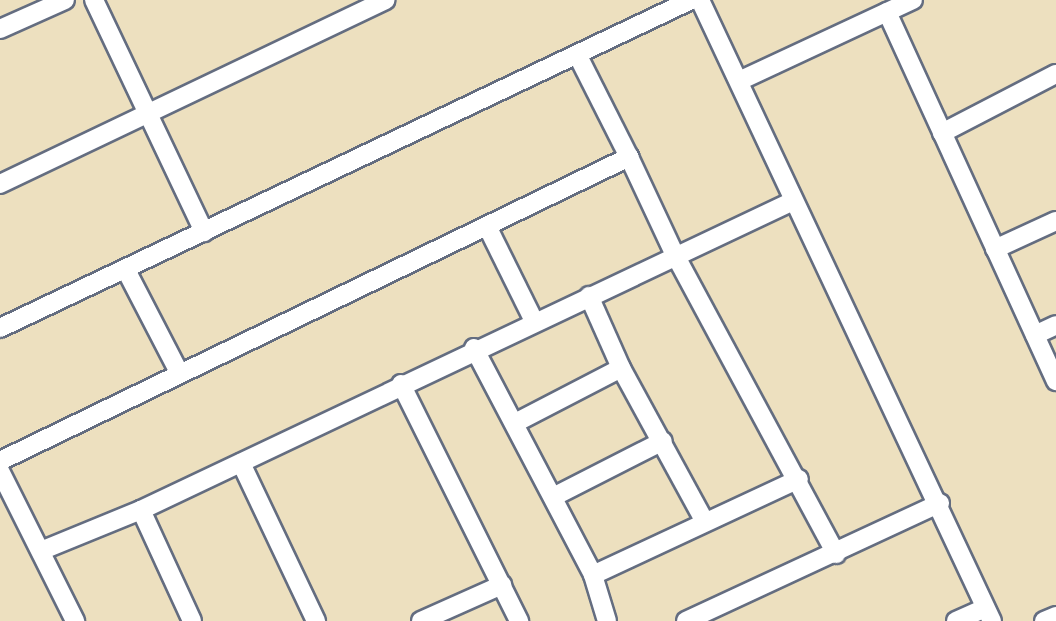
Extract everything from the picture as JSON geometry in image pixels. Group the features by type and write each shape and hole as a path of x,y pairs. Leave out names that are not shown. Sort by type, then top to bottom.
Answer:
{"street":[{"path":"3,21 65,0"},
{"path":"94,0 151,112 204,232"},
{"path":"0,328 578,56 691,0"},
{"path":"700,0 793,201 940,504 989,614 956,621"},
{"path":"739,81 913,0"},
{"path":"0,184 382,1"},
{"path":"887,12 1056,381"},
{"path":"578,56 674,253 799,479 836,554"},
{"path":"942,133 1056,74"},
{"path":"0,461 629,157"},
{"path":"43,550 141,510 242,463 474,348 589,296 674,253 793,201"},
{"path":"996,249 1056,221"},
{"path":"487,226 534,321"},
{"path":"126,270 180,374"},
{"path":"589,296 621,368 663,441 704,520"},
{"path":"1035,334 1056,325"},
{"path":"474,348 593,575 607,621"},
{"path":"514,423 621,368"},
{"path":"401,384 519,621"},
{"path":"553,497 663,441"},
{"path":"242,463 316,621"},
{"path":"0,471 43,550 75,621"},
{"path":"593,575 704,520 799,479"},
{"path":"686,621 836,554 940,504"},
{"path":"141,510 192,621"},
{"path":"421,621 502,585"},
{"path":"1044,621 1056,616"}]}
